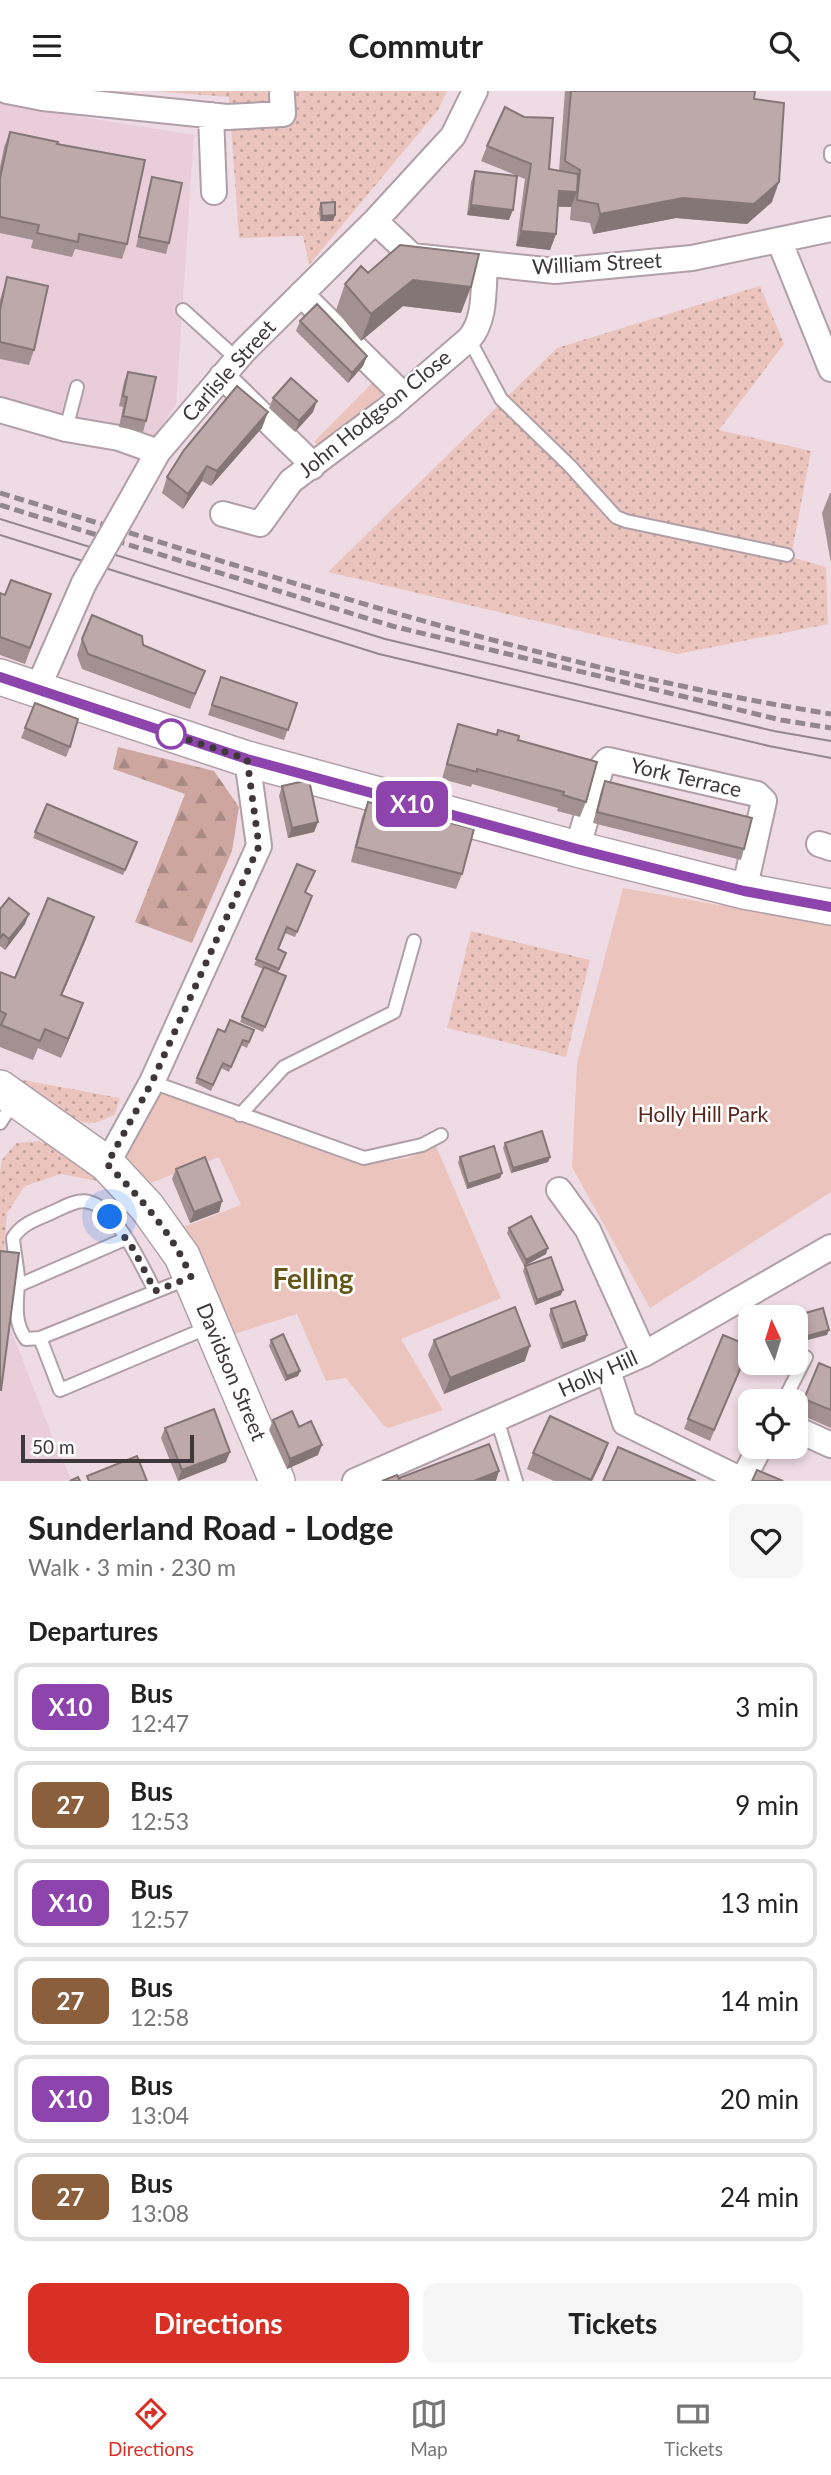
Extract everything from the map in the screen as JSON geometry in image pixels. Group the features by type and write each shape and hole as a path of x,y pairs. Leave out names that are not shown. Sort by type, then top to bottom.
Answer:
{"main road":[{"path":"0,677 247,759 577,849 744,891 831,907"},
{"name":"Davidson Street","path":"6,1103 107,1164 147,1206 182,1256 277,1481"}],"street":[{"path":"7,91 227,117 283,114 282,95"},
{"name":"Carlisle Street","path":"37,690 84,583 158,452 230,367 375,221 453,137 475,91"},
{"path":"211,115 214,192"},
{"name":"William Street","path":"375,221 412,255 555,271 692,258 831,229"},
{"path":"779,240 831,369"},
{"name":"John Hodgson Close","path":"223,514 260,524 291,481 403,395 469,339 477,330 485,265"},
{"path":"301,294 403,395"},
{"path":"230,367 312,467"},
{"path":"0,410 66,429 119,438 158,452"},
{"path":"107,1164 152,1082 259,846 247,759"},
{"name":"York Terrace","path":"577,849 601,768 608,760 757,794 764,801 744,891"},
{"path":"559,1190 588,1230 644,1354"},
{"name":"Holly Hill","path":"355,1481 644,1354 831,1247"},
{"path":"608,1371 625,1423 742,1480 753,1459"},
{"path":"808,1435 831,1444"}],"lane":[{"path":"183,310 230,367"},
{"path":"469,339 501,399 570,466 616,517 787,555"},
{"path":"66,429 77,387"},
{"path":"240,1115 284,1067 394,1012 414,941"},
{"path":"152,1082 364,1158 422,1145 441,1135"},
{"path":"155,1291 110,1217 96,1205 86,1201 74,1203 27,1223 13,1238 16,1313 19,1329 26,1339 40,1338 191,1277"},
{"path":"17,1286 125,1239"},
{"path":"40,1338 60,1390 212,1325"},
{"path":"497,1419 516,1481"}],"shaded area":[{"path":"0,104 194,135 176,404 153,440 0,397"},
{"path":"0,1209 14,1257 11,1330 72,1481 0,1481"}],"green space":[{"path":"153,91 447,91 438,110 309,265 303,236 239,238 229,97"},
{"path":"760,286 784,344 719,430 811,451 791,557 826,567 828,624 678,654 328,572 557,348"},
{"path":"378,377 388,389 353,420 318,445 314,442"},
{"path":"118,747 214,771 239,807 232,851 192,943 135,922 185,794 113,769"},
{"name":"Holly Hill Park","path":"623,888 831,925 831,1192 650,1308 572,1167 577,1063"},
{"path":"471,931 590,960 566,1057 447,1028"},
{"path":"7,1077 120,1098 115,1114 89,1123 59,1111"},
{"path":"154,1090 360,1165 408,1158 436,1146 501,1298 401,1339 443,1410 388,1428 384,1426 346,1378 326,1381 297,1314 222,1338 170,1232 241,1205 219,1157 137,1188 114,1163"},
{"path":"39,1141 68,1153 103,1182 61,1174 25,1186 7,1213 3,1257 0,1257 2,1160 16,1143"}],"building":[{"path":"571,91 755,91 754,99 784,103 779,182 754,204 683,198 600,214 598,204 577,200 580,170 565,161"},
{"path":"505,107 524,117 553,118 549,169 578,174 577,192 559,191 556,234 521,231 531,164 487,146"},
{"path":"10,132 58,142 57,144 145,160 127,244 79,234 78,242 37,233 39,225 0,217 0,178"},
{"path":"475,171 517,176 513,210 471,205"},
{"path":"152,177 182,183 169,243 139,237"},
{"path":"335,202 335,215 322,216 321,203"},
{"path":"400,245 479,254 471,287 413,280 371,314 345,284 361,266 368,273"},
{"path":"7,277 48,286 34,350 0,342 0,310"},
{"path":"317,304 367,356 352,373 300,321"},
{"path":"128,372 156,377 146,421 123,416 127,397 123,396"},
{"path":"291,378 317,401 299,421 273,398"},
{"path":"237,386 268,412 217,471 207,466 188,494 167,477 184,450"},
{"path":"11,580 51,594 30,648 0,637 0,593 5,595"},
{"path":"92,615 142,636 143,645 205,671 195,694 88,654 82,639"},
{"path":"221,677 297,703 288,730 212,705"},
{"path":"35,703 78,719 70,747 25,728"},
{"path":"458,724 497,735 498,730 519,736 518,740 597,762 586,802 563,795 564,792 477,769 477,772 447,764"},
{"path":"309,780 318,822 292,828 282,786"},
{"path":"605,781 752,818 744,849 597,812"},
{"path":"368,802 474,829 462,874 356,847"},
{"path":"47,804 137,842 125,870 35,832"},
{"path":"297,864 315,871 305,892 312,896 297,932 287,927 278,949 286,953 279,969 256,959"},
{"path":"9,898 29,914 9,939 3,934 0,938 0,909"},
{"path":"48,898 94,917 61,995 83,1003 68,1039 45,1029 40,1041 1,1025 6,1014 0,1011 0,972 15,978"},
{"path":"264,967 286,976 265,1027 242,1017"},
{"path":"230,1020 254,1030 249,1042 243,1040 231,1067 223,1063 213,1085 197,1078 218,1029 225,1032"},
{"path":"542,1131 550,1157 513,1168 505,1143"},
{"path":"494,1146 502,1173 468,1184 460,1157"},
{"path":"205,1157 222,1201 194,1212 176,1169"},
{"path":"531,1216 548,1248 526,1260 509,1228"},
{"path":"0,1251 19,1253 1,1390 0,1390"},
{"path":"551,1257 563,1290 537,1300 525,1266"},
{"path":"575,1301 587,1335 563,1344 551,1309"},
{"path":"515,1307 530,1346 450,1378 434,1340"},
{"path":"823,1308 829,1330 808,1336 808,1312"},
{"path":"283,1334 300,1371 287,1376 271,1340"},
{"path":"723,1335 738,1341 738,1374 714,1430 688,1419"},
{"path":"819,1363 831,1368 831,1410 808,1401 808,1389"},
{"path":"214,1409 230,1452 182,1470 165,1428"},
{"path":"292,1411 299,1427 311,1421 322,1445 290,1459 273,1420"},
{"path":"550,1416 608,1443 591,1480 533,1453"},
{"path":"489,1444 499,1471 474,1481 400,1481 399,1478"},
{"path":"618,1447 696,1481 603,1481"},
{"path":"137,1456 147,1481 89,1481 87,1476"},
{"path":"757,1470 783,1481 752,1481"},
{"path":"397,1475 400,1481 382,1481"}],"tram line":[{"path":"0,519 385,639 774,731 831,741"},
{"path":"0,535 379,654 769,746 831,758"}],"railway":[{"path":"0,493 309,588 516,646 725,695 831,714"},
{"path":"0,505 392,626 781,720 831,728"}],"bus line":[{"name":"X10","path":"0,677 247,759 577,849 744,891 831,907"}],"district":[{"name":"Felling","path":"313,1279"}],"route":[{"path":"110,1217 134,1250 155,1291 191,1277 182,1256 147,1206 107,1164 152,1082 259,846 247,759 168,733 171,734"}]}
